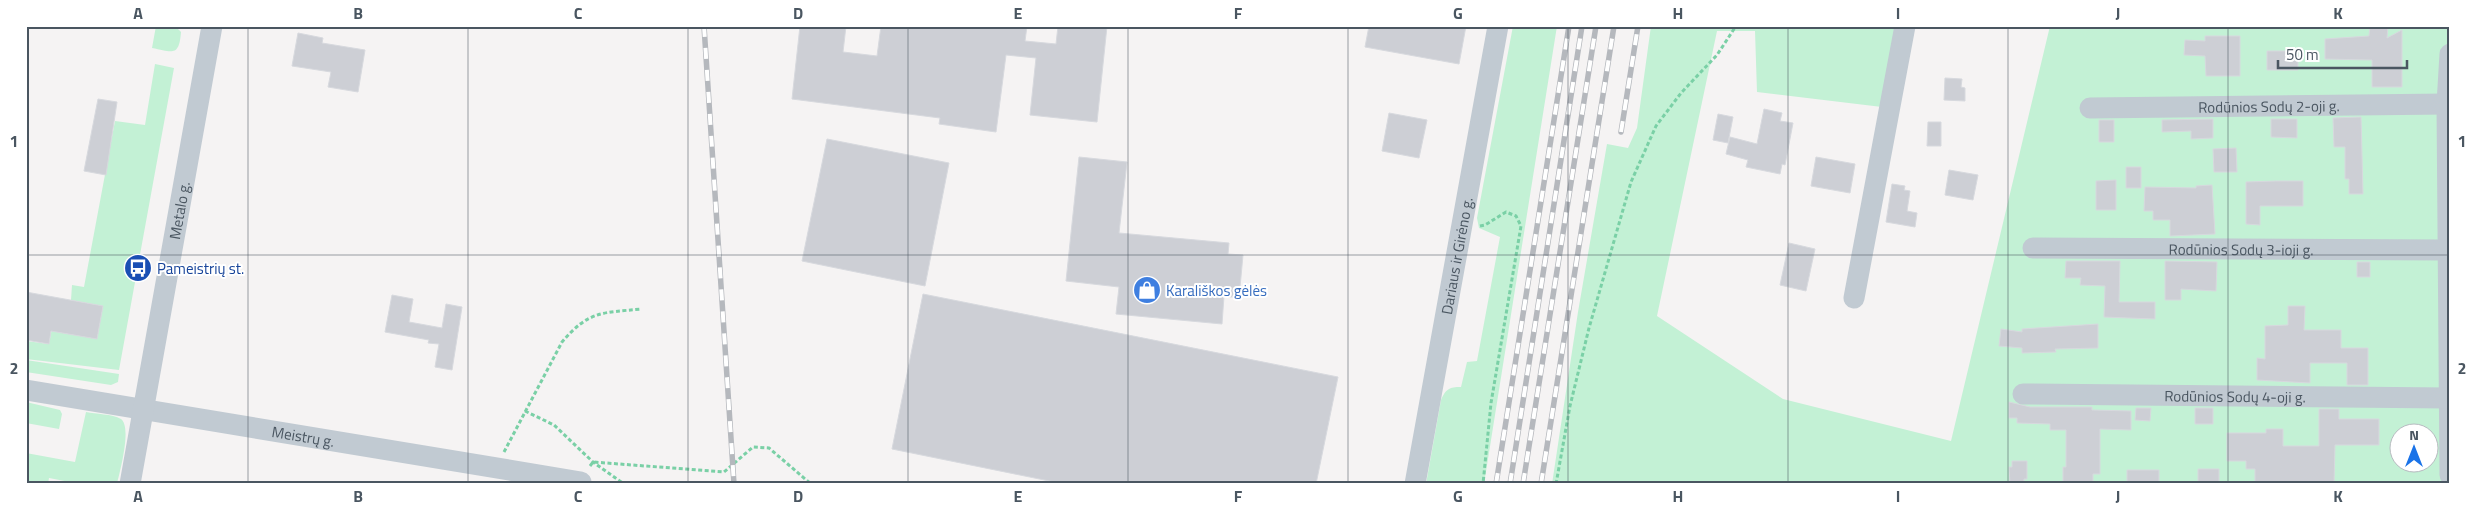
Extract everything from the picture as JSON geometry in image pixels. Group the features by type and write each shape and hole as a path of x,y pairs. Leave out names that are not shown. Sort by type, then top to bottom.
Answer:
{"street":[{"name":"Metalo g.","path":"130,484 212,26"},
{"name":"Dariaus ir Girėno g.","path":"1415,484 1498,26"},
{"path":"1854,298 1905,26"},
{"path":"2450,54 2447,104 2450,475"},
{"name":"Rodūnios Sodų 2-oji g.","path":"2090,108 2447,104"},
{"name":"Rodūnios Sodų 3-ioji g.","path":"2033,248 2448,250"},
{"name":"Meistrų g.","path":"26,390 581,482"},
{"name":"Rodūnios Sodų 4-oji g.","path":"2023,394 2448,398"}],"path":[{"path":"1556,484 1570,406 1589,328 1631,182 1656,126 1681,93 1717,55 1736,26"},
{"path":"1462,227 1485,226 1506,212 1516,216 1521,226 1491,404 1483,484"},
{"path":"496,469 562,342 576,326 596,313 642,309"},
{"path":"525,411 554,425 593,462 624,484"},
{"path":"593,462 724,472 753,447 769,448 811,484"},
{"path":"581,482 593,462"}],"green space":[{"path":"156,26 179,29 181,32 179,46 174,51 152,48"},
{"path":"1513,26 1557,26 1484,484 1426,484 1441,400 1448,389 1461,387 1467,362 1477,361 1500,237 1479,228 1477,218"},
{"path":"1651,26 1897,26 1882,107 1757,92 1755,31 1717,31 1657,316 1783,399 1951,441 2050,26 2450,26 2450,484 1552,484 1578,312 1607,144 1628,148 1637,128"},
{"path":"155,64 174,68 119,370 26,359 26,341 49,344 52,328 57,332 97,339 103,306 71,300 72,285 84,287 115,121 145,125"},
{"path":"26,360 119,374 118,382 111,385 26,372"},
{"path":"26,402 60,410 62,414 59,429 26,423"},
{"path":"86,412 117,417 124,424 124,450 117,484 80,484 49,478 48,484 26,484 26,453 75,462"}],"building":[{"path":"800,26 846,26 843,52 877,56 881,26 1027,26 1025,41 1056,44 1058,26 1107,26 1097,122 1030,115 1036,58 1006,55 996,132 939,124 940,118 792,99"},
{"path":"1369,26 1466,26 1459,64 1365,47"},
{"path":"2370,26 2388,26 2387,38 2402,30 2402,87 2372,87 2372,60 2325,59 2325,39 2369,36"},
{"path":"298,33 323,38 322,43 365,50 358,92 328,87 331,72 292,66"},
{"path":"2205,36 2240,36 2240,76 2206,76 2205,56 2184,55 2185,40 2205,41"},
{"path":"2267,51 2298,51 2298,70 2267,70"},
{"path":"1945,78 1962,79 1961,87 1965,88 1965,101 1944,100"},
{"path":"98,99 117,102 106,175 84,171"},
{"path":"1764,109 1782,113 1780,121 1793,123 1785,165 1782,164 1780,174 1746,167 1748,160 1726,154 1730,137 1757,144"},
{"path":"1389,113 1427,120 1419,158 1382,151"},
{"path":"1718,114 1733,117 1728,143 1713,140"},
{"path":"2361,117 2363,194 2349,194 2349,179 2345,179 2345,147 2334,147 2333,118"},
{"path":"2213,119 2213,138 2191,139 2191,131 2162,132 2162,120"},
{"path":"2271,119 2297,119 2297,138 2271,137"},
{"path":"2099,120 2114,120 2114,142 2099,142"},
{"path":"1928,122 1941,122 1941,146 1927,146"},
{"path":"827,139 949,163 925,286 802,261"},
{"path":"2236,148 2237,172 2214,172 2213,149"},
{"path":"1079,157 1127,162 1119,233 1229,243 1228,254 1243,255 1239,298 1224,296 1222,324 1116,314 1119,287 1066,281"},
{"path":"1816,157 1855,164 1850,193 1811,186"},
{"path":"2126,167 2141,167 2141,188 2126,188"},
{"path":"1949,170 1978,175 1973,200 1945,195"},
{"path":"2116,180 2116,210 2096,210 2096,181"},
{"path":"2303,181 2303,206 2260,206 2260,225 2246,224 2246,182"},
{"path":"1892,184 1905,186 1904,190 1910,191 1907,211 1917,213 1915,227 1886,222"},
{"path":"2212,185 2215,234 2170,236 2170,220 2153,220 2153,211 2144,211 2145,187 2196,188 2196,186"},
{"path":"1789,243 1815,249 1806,291 1780,285"},
{"path":"2066,261 2120,261 2119,302 2155,302 2155,319 2104,317 2105,286 2080,285 2081,278 2065,278"},
{"path":"2165,261 2217,262 2216,291 2181,289 2181,300 2165,300"},
{"path":"2357,262 2370,262 2370,277 2357,277"},
{"path":"26,292 103,306 97,339 51,331 49,344 26,340"},
{"path":"923,294 1338,377 1316,484 1064,484 892,449"},
{"path":"392,295 413,299 409,322 442,328 446,304 462,307 452,370 435,367 439,344 428,343 429,340 385,332"},
{"path":"2288,306 2305,306 2304,330 2341,330 2341,348 2368,348 2368,385 2347,385 2347,363 2310,363 2310,383 2257,380 2257,358 2265,359 2265,326 2288,325"},
{"path":"2098,324 2098,348 2055,349 2056,352 2022,353 2022,348 1999,346 2001,329 2022,332 2022,329"},
{"path":"2009,402 2030,407 2092,407 2092,410 2131,411 2131,430 2100,429 2100,474 2093,474 2093,484 2063,484 2063,467 2066,467 2066,430 2050,430 2050,424 2017,423 2017,418 2009,418"},
{"path":"2136,408 2151,408 2150,421 2135,420"},
{"path":"2195,408 2213,408 2213,424 2195,424"},
{"path":"2319,409 2339,409 2339,419 2379,419 2379,445 2335,445 2334,484 2255,484 2255,469 2246,469 2246,461 2227,461 2227,433 2266,433 2266,429 2283,429 2283,446 2319,446"},
{"path":"2012,461 2027,461 2027,479 2024,479 2024,484 2010,484 2009,467 2012,467"},
{"path":"2198,469 2219,469 2219,484 2198,484"},
{"path":"2127,470 2159,470 2159,484 2127,484"}],"railway":[{"path":"704,26 734,484"},
{"path":"1496,484 1569,26"},
{"path":"1510,484 1582,26"},
{"path":"1523,484 1596,26"},
{"path":"1541,484 1614,26"},
{"path":"1621,132 1638,26"}],"place":[{"name":"Pameistrių st.","path":"138,268"},
{"name":"Karališkos gėlės","path":"1147,290"}]}
